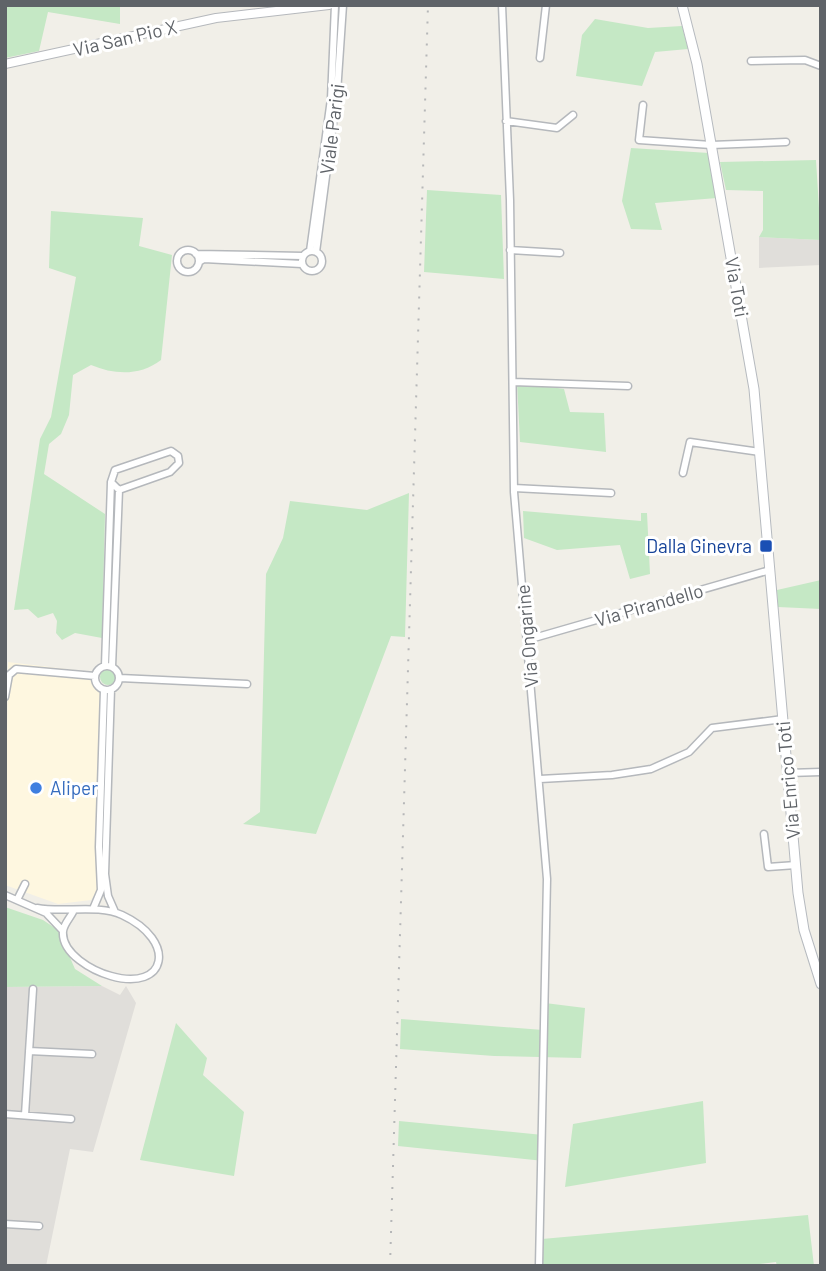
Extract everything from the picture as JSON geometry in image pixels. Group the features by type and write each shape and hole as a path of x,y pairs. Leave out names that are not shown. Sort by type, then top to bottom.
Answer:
{"main road":[{"name":"Via Toti","path":"682,5 695,55 751,369 770,571"},
{"name":"Via Enrico Toti","path":"770,571 804,930 821,984"}],"street":[{"name":"Via San Pio X","path":"5,64 216,18 329,5"},
{"name":"Viale Parigi","path":"313,251 331,99 335,5"},
{"name":"Viale Parigi","path":"313,251 337,93 343,5"},
{"name":"Via Ongarine","path":"502,5 514,488 547,879 539,1266"},
{"path":"540,58 546,5"},
{"path":"751,61 805,60 821,66"},
{"path":"643,105 639,140 711,145 786,142"},
{"path":"506,121 557,128 564,126 573,115"},
{"path":"510,250 560,253"},
{"path":"303,260 196,254 187,251 181,253 179,267 192,272 204,259 303,260 313,251 322,261 317,269 308,270 303,260"},
{"path":"196,254 199,262"},
{"path":"513,382 628,386"},
{"path":"683,473 690,442 760,452"},
{"path":"119,489 173,470 179,463 178,456 171,451 165,452 118,469 112,474 108,666 120,678 247,684"},
{"path":"111,482 119,489"},
{"path":"514,488 611,493"},
{"path":"5,697 9,676 16,669 95,676 108,666 119,489"},
{"name":"Via Pirandello","path":"527,640 770,571"},
{"path":"95,676 96,683 108,690"},
{"path":"93,909 101,890 99,846 108,690 120,678"},
{"path":"108,690 105,874 108,895 116,912"},
{"path":"540,779 612,775 651,769 689,752 712,729 783,719"},
{"path":"788,773 821,772"},
{"path":"764,834 768,867 796,865"},
{"path":"17,900 25,884"},
{"path":"5,895 52,917 63,931 66,943 74,955 89,967 115,978 144,975 159,963 161,954 158,945 137,923 116,912 93,909 73,912 37,908"},
{"path":"63,931 73,912"},
{"path":"25,1115 33,989"},
{"path":"29,1051 92,1054"},
{"path":"5,1114 71,1119"},
{"path":"5,1224 39,1226"}],"shaded area":[{"path":"759,237 821,240 821,265 759,268"},
{"path":"8,662 92,672 93,683 100,693 97,891 91,900 58,904 5,885"},
{"path":"102,986 120,995 126,986 136,1003 93,1152 70,1149 46,1266 5,1266 5,987"}],"green space":[{"path":"5,5 120,5 120,24 48,12 39,51 5,58"},
{"path":"595,19 648,28 682,26 688,49 655,52 642,86 576,76 582,35"},
{"path":"631,148 709,153 717,198 655,203 662,230 631,229 622,201"},
{"path":"816,160 821,240 759,237 763,230 763,191 726,190 720,162"},
{"path":"427,190 501,195 504,279 424,272"},
{"path":"51,211 143,218 139,246 172,255 161,360 145,369 127,372 109,371 91,365 73,375 69,415 61,434 49,444 44,474 105,514 102,638 75,633 62,640 56,633 57,621 53,613 38,618 28,609 14,610 40,439 51,417 76,277 49,268"},
{"path":"517,382 564,389 570,412 604,413 606,452 520,442"},
{"path":"409,493 405,637 391,636 316,834 243,824 260,812 266,574 283,538 290,501 367,510"},
{"path":"523,511 641,521 641,513 647,513 650,574 630,579 620,545 557,550 524,538"},
{"path":"821,580 821,609 778,607 777,590"},
{"path":"105,669 111,669 116,677 114,683 105,685 100,680 100,674"},
{"path":"5,907 43,920 58,930 75,969 102,986 5,987"},
{"path":"545,1003 585,1008 581,1058 494,1056 400,1049 401,1019 543,1030"},
{"path":"176,1023 207,1058 203,1075 244,1112 234,1176 140,1160"},
{"path":"703,1101 706,1163 565,1187 573,1124"},
{"path":"399,1121 543,1135 544,1161 398,1146"},
{"path":"808,1215 814,1266 777,1266 776,1262 742,1266 540,1266 542,1239"}],"railway":[{"path":"390,1266 428,5"}],"place":[{"name":"Dalla Ginevra","path":"766,546"},
{"name":"Aliper","path":"36,788"}]}
